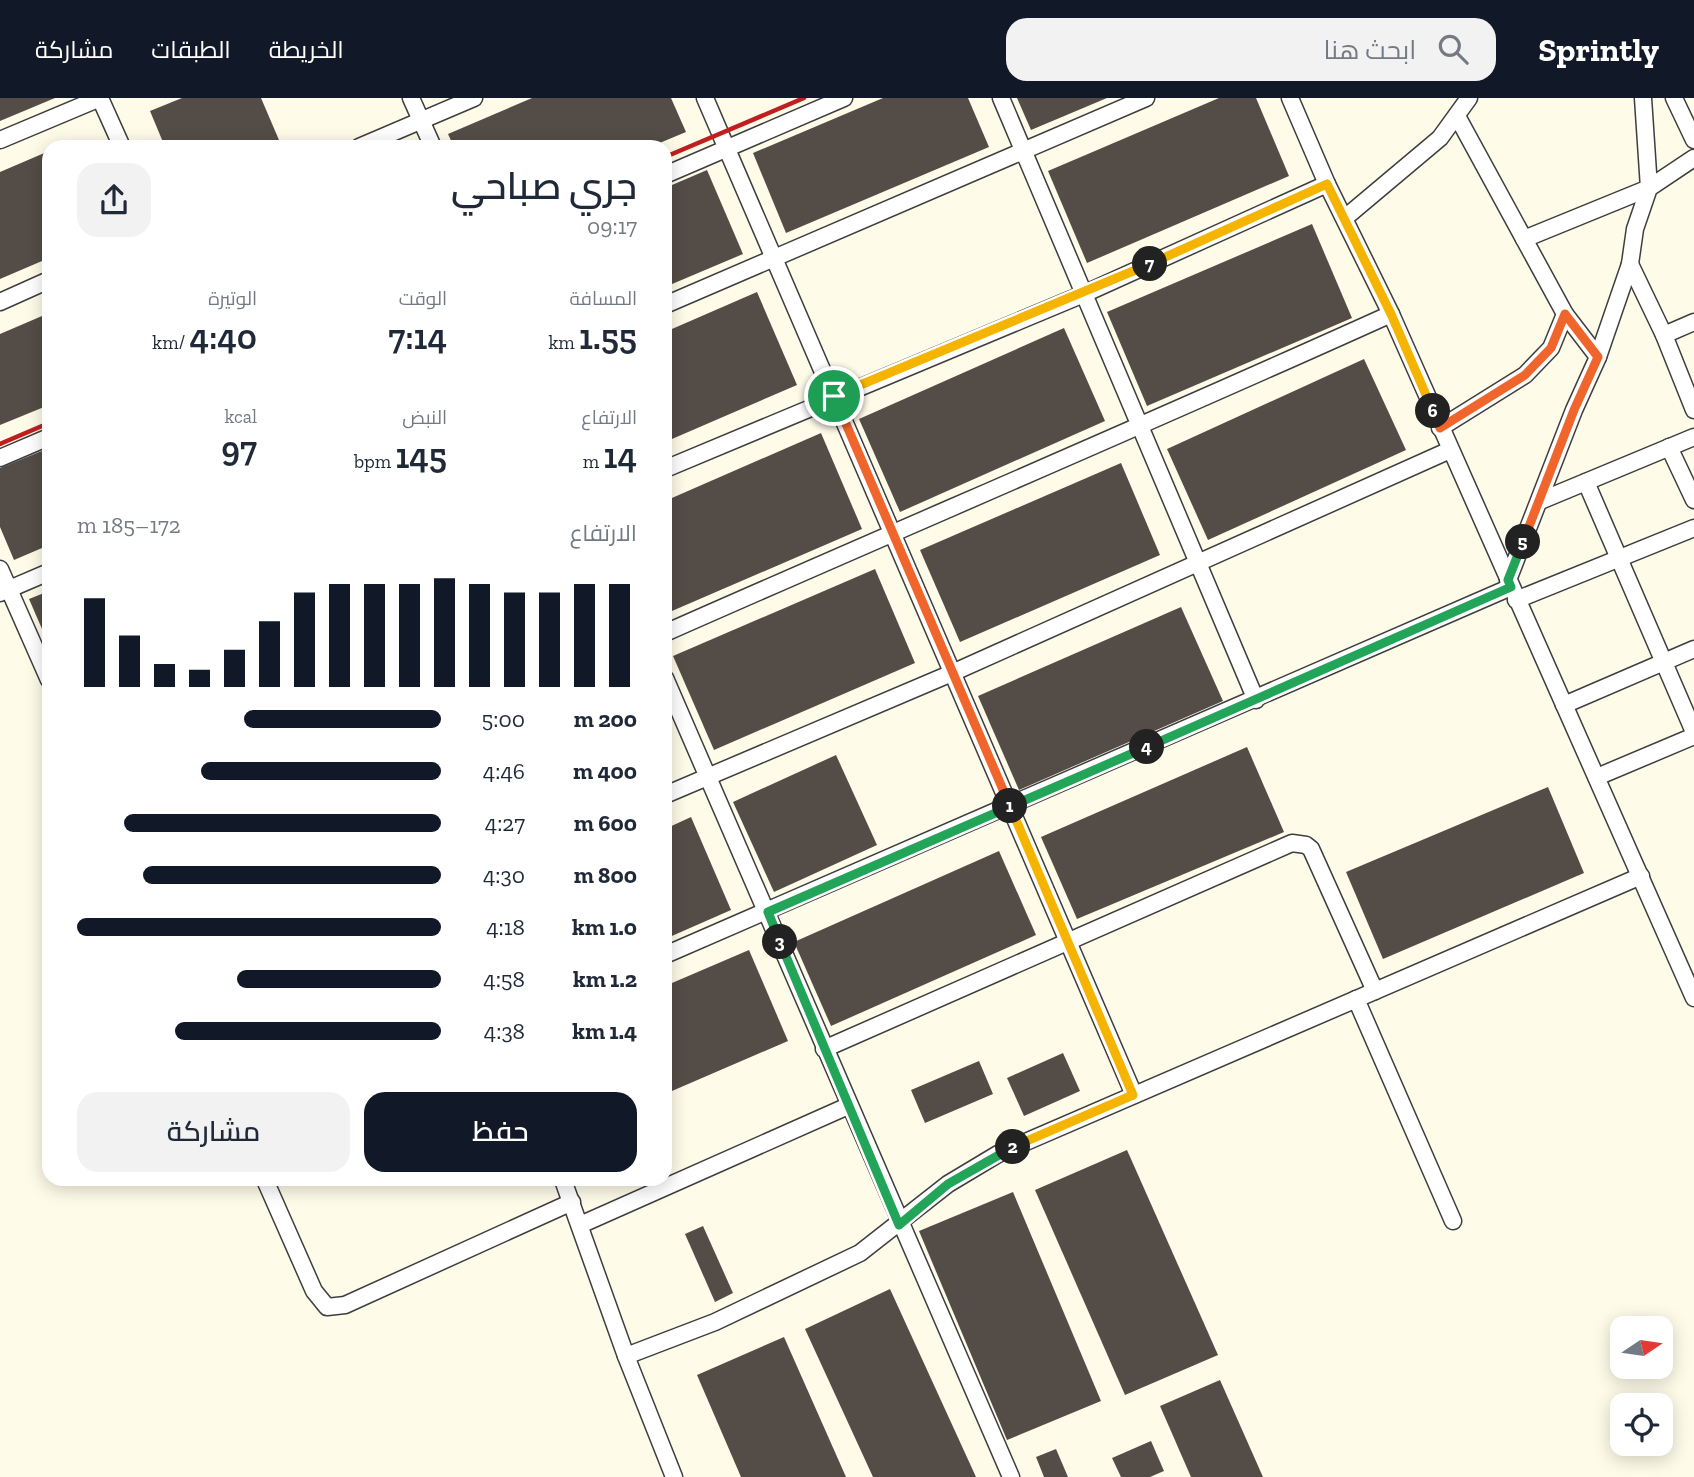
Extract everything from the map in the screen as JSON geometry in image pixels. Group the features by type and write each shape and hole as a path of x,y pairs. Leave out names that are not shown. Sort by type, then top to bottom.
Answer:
{"street":[{"path":"0,140 100,98 119,140"},
{"path":"411,98 430,140"},
{"path":"376,140 474,98"},
{"path":"705,98 1133,1095"},
{"path":"672,172 844,98"},
{"path":"1001,98 1086,293 1256,700"},
{"path":"672,302 1146,98"},
{"path":"1290,98 1327,184 1346,217 1391,314 1694,998"},
{"path":"1346,217 1440,138 1469,98"},
{"path":"1512,589 1540,501 1574,410 1598,357 1630,264 1635,229 1649,188 1643,98"},
{"path":"1674,98 1694,140"},
{"path":"1457,116 1565,314 1598,357"},
{"path":"1524,239 1649,188 1694,158"},
{"path":"672,466 834,396 1086,293 1327,184"},
{"path":"1630,264 1664,335 1694,410"},
{"path":"0,302 42,284"},
{"path":"672,630 1141,427 1391,314"},
{"path":"1440,428 1525,375 1551,348 1565,314"},
{"path":"1664,335 1694,323"},
{"path":"1540,501 1694,437"},
{"path":"0,458 42,440"},
{"path":"1669,447 1694,500"},
{"path":"672,792 1198,565 1450,450"},
{"path":"1586,482 1694,734 1597,777"},
{"path":"672,952 1512,589 1618,559 1694,528"},
{"path":"0,569 5,591 42,666"},
{"path":"5,591 42,575"},
{"path":"1564,705 1694,649"},
{"path":"672,694 768,912 899,1225 1011,1477"},
{"path":"824,1049 1285,845 1299,842 1311,849 1375,991"},
{"path":"626,1356 715,1322 860,1253 970,1169 1133,1095 1641,876"},
{"path":"1356,999 1453,1221"},
{"path":"672,1184 849,1106"},
{"path":"268,1186 314,1292 327,1307 345,1305 572,1202"},
{"path":"566,1186 626,1356 674,1477"},
{"path":"580,1224 667,1186"}],"building":[{"path":"0,98 55,98 0,121"},
{"path":"182,98 261,98 279,140 162,140 150,111"},
{"path":"532,98 671,98 686,132 667,140 451,140 448,134"},
{"path":"883,98 968,98 989,147 786,233 753,153"},
{"path":"1017,98 1107,98 1031,130"},
{"path":"1219,98 1256,98 1289,176 1087,263 1048,171"},
{"path":"42,154 42,261 0,279 0,172"},
{"path":"707,170 743,254 672,284 672,185"},
{"path":"1312,224 1352,318 1147,406 1107,312"},
{"path":"757,292 797,385 672,439 672,329"},
{"path":"42,316 42,408 0,425 0,334"},
{"path":"1064,328 1105,421 900,512 859,419"},
{"path":"1364,359 1406,450 1208,540 1167,449"},
{"path":"821,433 862,529 672,611 672,498"},
{"path":"42,451 42,548 14,560 0,527 0,468"},
{"path":"1121,463 1160,555 960,642 920,550"},
{"path":"875,569 915,663 714,750 673,656"},
{"path":"42,594 42,629 29,599"},
{"path":"1181,607 1223,701 1019,790 978,696"},
{"path":"1247,747 1284,832 1077,919 1041,837"},
{"path":"836,755 877,845 774,892 733,802"},
{"path":"1548,787 1584,873 1383,959 1346,872"},
{"path":"691,817 731,910 672,936 672,826"},
{"path":"999,851 1036,935 831,1026 794,942"},
{"path":"749,950 788,1041 672,1091 672,983"},
{"path":"1063,1053 1080,1091 1024,1116 1007,1078"},
{"path":"979,1061 993,1094 925,1123 911,1090"},
{"path":"1127,1150 1218,1355 1125,1395 1035,1190"},
{"path":"1013,1192 1101,1401 1007,1440 919,1231"},
{"path":"703,1226 733,1293 715,1302 685,1234"},
{"path":"890,1289 976,1477 873,1477 805,1329"},
{"path":"784,1337 846,1477 741,1477 697,1375"},
{"path":"1220,1380 1263,1477 1191,1477 1160,1406"},
{"path":"1151,1441 1164,1471 1150,1477 1121,1477 1112,1458"},
{"path":"1056,1449 1068,1477 1044,1477 1036,1457"}],"railway":[{"path":"672,154 804,98"},
{"path":"0,444 42,426"}],"route":[{"path":"834,396 891,533 1010,805 1133,1095 1031,1139 970,1169 899,1225 768,912 1010,805 1256,700 1511,587 1508,580 1574,410 1598,357 1565,314 1551,348 1525,375 1440,428 1391,314 1346,217 1327,184 1086,293 834,396"}]}
